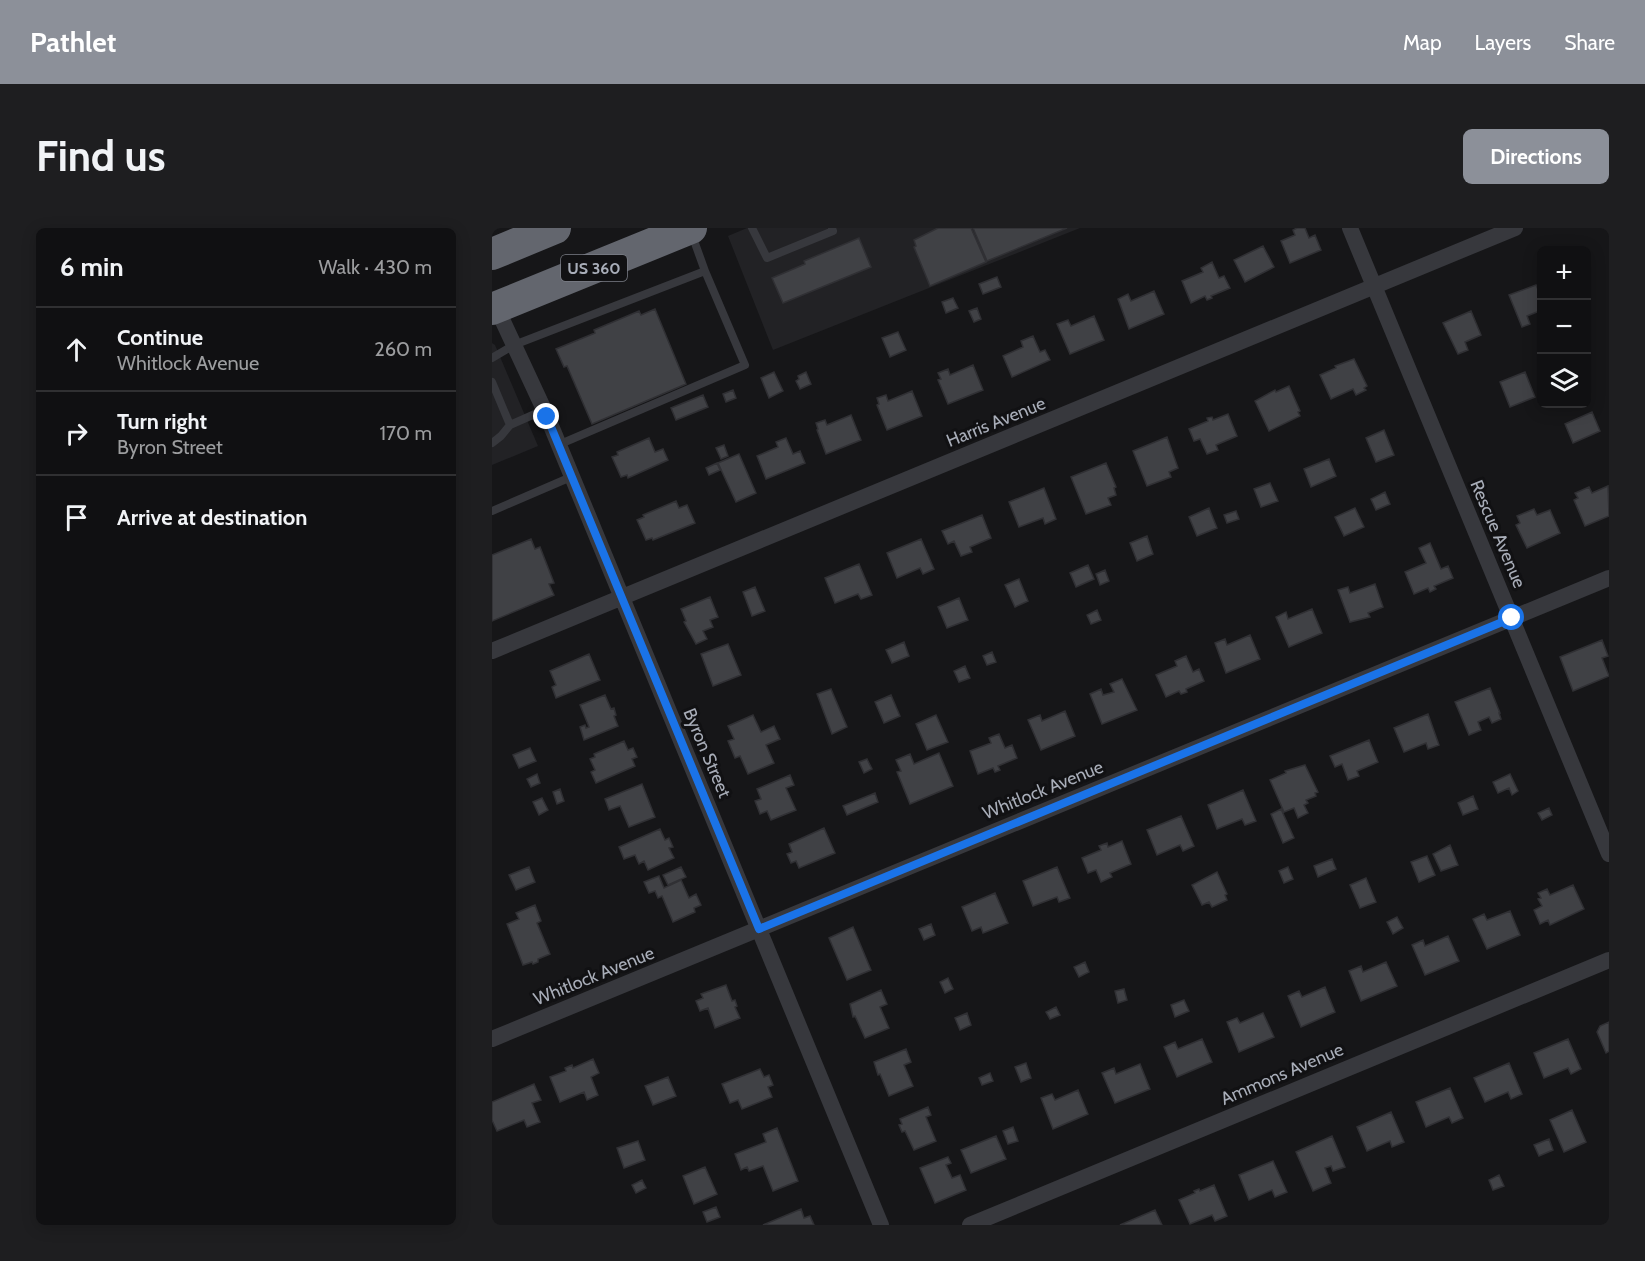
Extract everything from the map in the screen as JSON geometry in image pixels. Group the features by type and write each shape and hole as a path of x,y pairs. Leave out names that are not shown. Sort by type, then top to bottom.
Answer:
{"highway":[{"path":"492,254 555,228"},
{"name":"US 360","path":"493,305 690,228"}],"street":[{"name":"Rescue Avenue","path":"1350,228 1609,854"},
{"name":"Harris Avenue","path":"492,651 1515,228"},
{"name":"Byron Street","path":"493,305 544,410 881,1225"},
{"name":"Whitlock Avenue","path":"492,1039 1609,578"},
{"name":"Ammons Avenue","path":"970,1225 1609,960"}],"lane":[{"path":"558,444 746,366 705,271 690,228"},
{"path":"752,228 767,258 833,231 831,228"},
{"path":"492,358 514,345 705,271"},
{"path":"492,382 510,425"},
{"path":"492,443 510,425 544,410"},
{"path":"492,511 571,477"}],"shaded area":[{"path":"747,228 1080,228 773,350 728,236"},
{"path":"492,343 495,345 538,446 492,465"}],"building":[{"path":"938,228 971,228 986,262 930,286 914,247 916,246 914,240"},
{"path":"973,228 1067,228 987,261"},
{"path":"1305,228 1309,238 1315,235 1321,250 1290,263 1281,241 1295,235 1293,230"},
{"path":"859,238 871,267 783,303 772,278 805,264 804,261"},
{"path":"1263,246 1274,267 1245,282 1234,260"},
{"path":"1212,262 1219,278 1224,276 1230,288 1207,300 1205,296 1191,303 1182,281 1203,272 1201,268"},
{"path":"997,277 1001,287 983,294 979,284"},
{"path":"1536,285 1537,312 1527,316 1530,324 1522,327 1509,295"},
{"path":"1154,291 1164,314 1129,329 1118,299 1128,294 1131,301"},
{"path":"953,298 958,308 946,313 942,302"},
{"path":"977,308 981,319 974,322 969,311"},
{"path":"655,309 686,384 592,424 567,366 564,367 556,349 639,311 641,315"},
{"path":"1471,311 1481,335 1465,342 1468,350 1458,354 1443,323"},
{"path":"1094,316 1104,340 1070,354 1057,324 1068,320 1071,326"},
{"path":"898,332 906,350 890,357 882,338"},
{"path":"1033,336 1040,352 1045,350 1050,360 1012,377 1003,356 1023,347 1021,341"},
{"path":"1354,359 1367,386 1364,388 1366,390 1356,395 1353,389 1331,399 1320,375"},
{"path":"973,365 983,390 948,404 938,380 941,379 938,373 948,369 950,375"},
{"path":"774,372 783,391 769,398 761,378"},
{"path":"806,372 811,384 800,389 796,381 799,379 798,376"},
{"path":"1525,372 1535,397 1510,407 1500,382"},
{"path":"1289,386 1300,416 1269,431 1255,401 1275,390 1276,392"},
{"path":"733,390 736,398 726,402 723,394"},
{"path":"912,391 922,416 887,430 877,405 879,404 877,398 886,395 888,401"},
{"path":"703,395 708,407 676,420 671,408"},
{"path":"1592,412 1600,431 1573,443 1565,424"},
{"path":"1228,414 1237,436 1216,445 1218,450 1207,454 1200,439 1194,441 1189,429 1208,421 1207,418 1212,417 1213,420"},
{"path":"851,415 861,440 826,454 816,423 825,420 827,425"},
{"path":"1384,430 1394,455 1376,462 1366,438"},
{"path":"1167,437 1178,468 1169,472 1171,477 1147,486 1133,451"},
{"path":"649,438 655,452 663,449 668,460 628,478 627,475 621,477 612,457 618,455 617,452"},
{"path":"786,438 793,454 800,451 805,463 766,479 757,456 778,447 776,442"},
{"path":"724,445 728,456 721,459 716,448"},
{"path":"739,454 756,493 736,502 718,463"},
{"path":"1329,459 1336,476 1311,487 1304,469"},
{"path":"717,463 720,470 709,475 706,468"},
{"path":"1106,463 1116,487 1114,488 1116,495 1108,498 1111,505 1086,514 1071,477"},
{"path":"1270,483 1278,501 1261,507 1254,489"},
{"path":"1608,486 1609,516 1585,526 1574,500 1578,498 1575,493 1589,487 1592,493"},
{"path":"1044,488 1056,519 1045,524 1043,518 1019,527 1009,502"},
{"path":"1385,492 1390,504 1376,510 1371,499"},
{"path":"676,501 679,508 687,505 695,523 653,540 652,538 646,540 637,520 644,517 643,515"},
{"path":"1209,508 1217,528 1197,536 1189,517"},
{"path":"1355,508 1364,527 1344,536 1335,517"},
{"path":"1534,509 1537,515 1550,510 1560,533 1527,548 1516,525 1520,523 1517,516"},
{"path":"1236,511 1239,519 1227,523 1224,515"},
{"path":"982,515 991,538 970,547 972,552 961,556 954,541 948,544 942,531"},
{"path":"1147,536 1153,554 1137,561 1130,543"},
{"path":"531,539 535,549 540,547 554,583 549,584 554,595 492,621 492,555"},
{"path":"921,539 934,569 923,574 920,568 897,578 887,553"},
{"path":"1430,543 1441,569 1448,566 1453,578 1434,586 1436,589 1430,592 1428,588 1414,594 1405,572 1426,563 1419,548"},
{"path":"859,564 872,595 861,599 858,594 835,603 825,578"},
{"path":"1088,565 1094,579 1076,587 1070,573"},
{"path":"1105,570 1109,581 1100,585 1096,574"},
{"path":"1019,579 1028,601 1015,607 1005,585"},
{"path":"1375,584 1383,607 1368,613 1370,617 1350,622 1338,590 1348,587 1350,593"},
{"path":"755,587 765,611 752,616 743,592"},
{"path":"710,597 718,617 710,620 713,627 703,631 707,639 696,644 684,622 686,621 681,609"},
{"path":"959,598 968,620 947,628 938,607"},
{"path":"1312,609 1322,633 1289,647 1276,617 1286,612 1288,619"},
{"path":"1097,610 1101,620 1091,624 1087,615"},
{"path":"1250,635 1260,659 1226,673 1215,643 1225,639 1227,645"},
{"path":"1602,640 1608,656 1602,658 1609,676 1573,691 1560,657"},
{"path":"904,642 909,656 892,663 886,650"},
{"path":"728,644 741,675 713,686 701,654"},
{"path":"992,652 996,662 987,665 983,656"},
{"path":"589,654 600,680 556,698 552,687 556,685 550,671"},
{"path":"1186,656 1193,672 1199,669 1204,681 1186,689 1187,692 1181,694 1179,691 1166,697 1156,675 1177,666 1175,661"},
{"path":"965,666 970,678 959,682 954,671"},
{"path":"1122,679 1137,710 1102,724 1090,694 1101,689 1103,695 1114,692 1110,684"},
{"path":"1490,688 1501,719 1492,723 1489,717 1478,722 1481,730 1469,735 1455,702"},
{"path":"831,689 847,727 832,734 817,694"},
{"path":"605,695 611,709 614,708 618,726 584,740 580,727 585,725 586,728 589,727 580,705"},
{"path":"891,695 900,716 884,723 875,702"},
{"path":"1065,711 1075,736 1041,750 1028,720 1040,715 1042,721"},
{"path":"1428,714 1439,745 1428,749 1426,743 1404,752 1394,728"},
{"path":"753,715 761,732 774,726 780,739 766,745 774,763 748,774 740,756 735,758 728,741 734,739 728,726"},
{"path":"936,715 948,742 927,750 916,724"},
{"path":"999,734 1005,748 1012,745 1017,758 998,766 1000,770 995,772 993,768 978,774 970,751 991,743 989,738"},
{"path":"1369,740 1378,762 1357,771 1359,776 1348,780 1342,764 1335,767 1330,756"},
{"path":"624,741 628,750 633,748 637,757 632,759 635,766 596,783 591,772 595,770 590,759 595,757 594,754"},
{"path":"530,748 536,761 519,768 513,755"},
{"path":"939,753 953,786 910,804 897,772 901,771 896,760 910,754 914,764"},
{"path":"867,759 872,769 864,773 859,762"},
{"path":"1305,765 1318,792 1315,793 1316,796 1306,800 1308,803 1304,805 1308,813 1298,818 1294,808 1284,812 1270,780 1286,773 1285,771"},
{"path":"537,774 540,783 531,787 527,779"},
{"path":"1510,774 1518,791 1512,795 1509,788 1498,793 1493,782"},
{"path":"790,775 794,785 786,788 796,810 771,820 767,811 760,814 755,801 761,799 757,789"},
{"path":"642,784 655,817 629,827 620,806 609,810 605,799"},
{"path":"560,789 564,801 557,804 553,792"},
{"path":"1243,790 1256,821 1245,825 1242,819 1217,829 1208,805"},
{"path":"875,793 878,802 847,815 843,806"},
{"path":"1473,796 1478,809 1463,815 1458,803"},
{"path":"542,798 548,810 539,815 533,802"},
{"path":"1549,808 1552,815 1542,820 1538,813"},
{"path":"1281,809 1294,838 1283,843 1271,814"},
{"path":"1181,816 1194,846 1183,851 1180,845 1157,855 1147,830"},
{"path":"824,828 835,853 799,868 796,861 791,863 787,854 792,852 789,844"},
{"path":"660,829 665,840 669,838 673,847 669,848 674,858 648,870 644,861 639,864 635,855 624,859 619,847"},
{"path":"1122,841 1131,864 1110,873 1112,877 1101,882 1096,870 1088,873 1082,858 1101,850 1099,846 1107,843 1108,847"},
{"path":"1450,845 1458,865 1441,871 1433,854"},
{"path":"1427,856 1435,875 1419,882 1411,862"},
{"path":"1332,859 1336,869 1318,877 1314,866"},
{"path":"529,867 535,882 516,890 509,875"},
{"path":"681,867 686,877 668,885 663,875"},
{"path":"1057,867 1070,898 1059,902 1057,897 1033,906 1023,881"},
{"path":"1288,867 1293,879 1284,883 1279,871"},
{"path":"1217,872 1227,894 1225,895 1227,900 1212,907 1209,902 1202,905 1192,885"},
{"path":"659,876 664,888 681,880 689,898 696,894 701,905 694,908 695,912 673,922 662,896 658,898 655,891 649,893 644,882"},
{"path":"1366,878 1376,902 1360,908 1350,885"},
{"path":"1573,885 1584,909 1550,925 1548,920 1540,924 1534,910 1542,906 1538,893 1547,889 1550,895"},
{"path":"995,893 1008,923 983,933 981,927 972,931 962,907"},
{"path":"535,905 541,921 537,923 550,954 538,959 538,962 523,965 507,924 519,919 516,913"},
{"path":"1510,911 1520,935 1487,949 1473,919 1484,914 1487,920"},
{"path":"1397,917 1403,928 1393,934 1387,922"},
{"path":"931,924 935,935 924,940 919,929"},
{"path":"853,927 871,970 847,980 829,938"},
{"path":"1448,936 1459,961 1425,975 1412,945 1423,940 1425,946"},
{"path":"1085,962 1089,972 1079,977 1074,967"},
{"path":"1386,962 1397,986 1361,1001 1349,971 1361,966 1363,972"},
{"path":"948,978 953,989 945,993 940,982"},
{"path":"726,985 732,1001 735,1000 737,1006 735,1007 740,1018 715,1028 708,1008 700,1011 696,1001 703,998 701,994"},
{"path":"1325,987 1335,1012 1301,1027 1288,996 1299,991 1302,997"},
{"path":"1124,989 1127,1000 1118,1003 1115,991"},
{"path":"881,990 887,1004 880,1007 889,1028 865,1038 855,1016 853,1017 850,1004"},
{"path":"1184,1000 1189,1011 1175,1017 1171,1005"},
{"path":"1056,1007 1060,1015 1050,1019 1046,1012"},
{"path":"967,1013 971,1025 960,1030 955,1018"},
{"path":"1263,1013 1274,1037 1239,1052 1227,1022 1237,1018 1240,1023"},
{"path":"1609,1022 1609,1051 1606,1053 1597,1032 1600,1026"},
{"path":"1202,1039 1212,1062 1177,1077 1164,1047 1175,1042 1178,1049"},
{"path":"1568,1039 1581,1069 1571,1074 1568,1068 1544,1078 1534,1053"},
{"path":"906,1049 911,1062 904,1065 913,1086 889,1096 874,1062"},
{"path":"593,1059 599,1073 591,1077 598,1095 587,1100 584,1092 560,1102 550,1077 566,1071 565,1068 572,1065 573,1068"},
{"path":"1026,1063 1031,1078 1021,1082 1015,1067"},
{"path":"1509,1063 1522,1094 1511,1099 1508,1092 1485,1102 1474,1078"},
{"path":"1140,1064 1150,1089 1115,1103 1102,1073 1114,1068 1116,1074"},
{"path":"760,1069 764,1077 769,1075 773,1085 768,1087 772,1097 742,1109 738,1100 730,1103 722,1084"},
{"path":"990,1073 993,1081 982,1085 979,1078"},
{"path":"668,1077 676,1096 653,1105 645,1086"},
{"path":"534,1084 541,1100 532,1103 540,1122 527,1127 524,1120 497,1131 492,1120 492,1102"},
{"path":"1450,1088 1463,1118 1452,1123 1449,1117 1426,1127 1416,1102"},
{"path":"1078,1090 1088,1114 1053,1129 1041,1098 1052,1094 1055,1100"},
{"path":"928,1107 931,1115 926,1117 936,1141 914,1150 905,1131 902,1132 899,1125 902,1124 900,1119"},
{"path":"1572,1110 1586,1142 1564,1152 1550,1120"},
{"path":"1391,1112 1404,1142 1392,1147 1390,1141 1367,1151 1357,1127"},
{"path":"1013,1127 1018,1141 1008,1144 1003,1131"},
{"path":"777,1128 798,1181 773,1191 763,1166 749,1171 747,1167 741,1170 735,1154 766,1142 763,1134"},
{"path":"996,1136 1006,1159 971,1173 961,1150"},
{"path":"1332,1136 1345,1167 1333,1171 1331,1166 1325,1168 1331,1183 1313,1191 1296,1152"},
{"path":"1549,1139 1553,1150 1539,1156 1534,1145"},
{"path":"638,1141 645,1160 624,1168 617,1148"},
{"path":"948,1157 951,1163 946,1165 952,1178 960,1175 966,1190 935,1203 920,1168"},
{"path":"1273,1161 1287,1192 1275,1197 1272,1190 1249,1200 1239,1175"},
{"path":"705,1167 717,1194 694,1204 683,1176"},
{"path":"1499,1175 1504,1186 1493,1190 1489,1180"},
{"path":"642,1180 646,1188 636,1193 632,1185"},
{"path":"1214,1185 1227,1216 1215,1221 1212,1215 1190,1224 1179,1200 1195,1193 1194,1191"},
{"path":"716,1207 720,1217 707,1222 703,1212"},
{"path":"801,1209 804,1218 810,1216 814,1225 763,1225"},
{"path":"1155,1210 1162,1225 1120,1225"}],"route":[{"path":"547,417 759,929 1512,618"}]}
